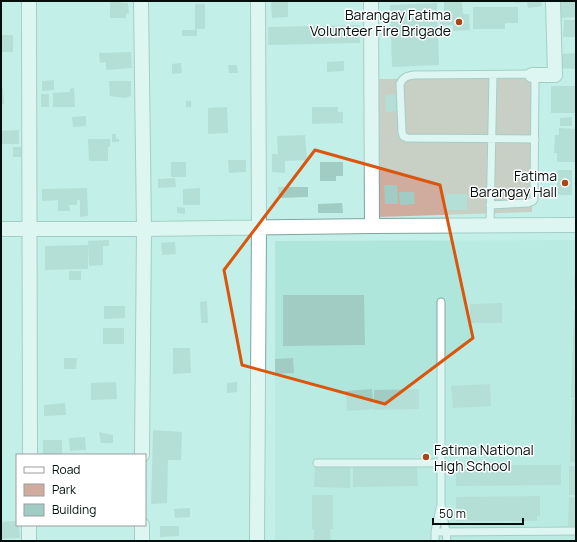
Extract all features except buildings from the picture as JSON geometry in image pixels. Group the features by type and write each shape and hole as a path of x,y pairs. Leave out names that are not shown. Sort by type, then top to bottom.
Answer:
{"street":[{"path":"29,1 30,454"},
{"path":"141,1 144,229 142,454"},
{"path":"257,541 259,227 258,1"},
{"path":"371,1 372,226"},
{"path":"532,75 556,75 553,1"},
{"path":"1,229 576,225"},
{"path":"29,526 29,541"},
{"path":"142,526 142,541"}],"lane":[{"path":"490,226 493,74"},
{"path":"490,205 528,204 533,201 535,139 535,81 532,75 414,75 403,79 400,84 402,132 403,136 406,138 535,139"},
{"path":"441,302 441,504 447,541"},
{"path":"317,463 440,463"},
{"path":"435,541 435,532 441,504"},
{"path":"435,532 576,531"}],"highlighted area":[{"path":"315,150 440,185 473,338 385,404 242,365 224,270"}],"shaded area":[{"name":"Fatima National High School","path":"576,240 576,541 275,541 275,241"}],"green space":[{"path":"532,78 532,212 378,217 374,79"}],"place":[{"name":"Barangay Fatima Volunteer Fire Brigade","path":"459,22"},
{"name":"Fatima Barangay Hall","path":"565,183"},
{"name":"Fatima National High School","path":"426,457"}]}
